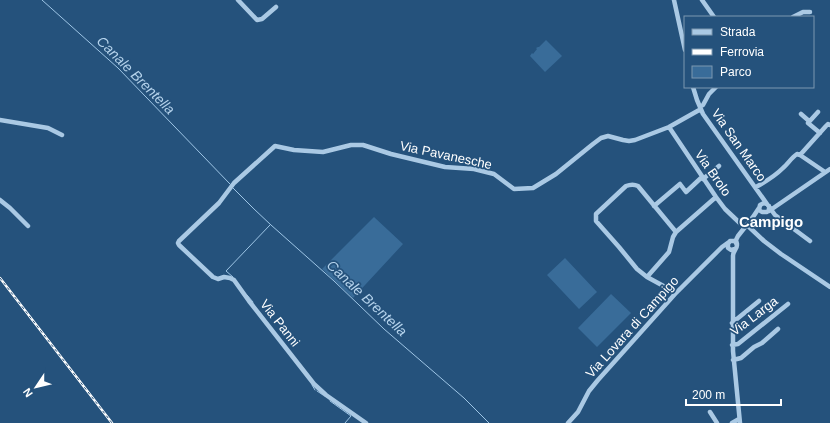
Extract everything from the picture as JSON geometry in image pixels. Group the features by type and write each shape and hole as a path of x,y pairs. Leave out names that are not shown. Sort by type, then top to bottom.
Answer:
{"street":[{"path":"238,0 257,20 262,19 276,7"},
{"path":"674,0 684,45"},
{"path":"702,0 713,16"},
{"path":"796,16 803,12 810,12"},
{"name":"Via San Marco","path":"693,88 701,108 710,124 756,187 768,209"},
{"path":"701,108 709,94 715,88"},
{"name":"Via Pavanesche","path":"178,243 218,203 234,183 276,146 294,150 323,152 351,145 363,145 391,154 445,167 474,169 494,174 514,189 533,188 556,174 601,138 608,136 629,141 635,140 669,127 701,108"},
{"path":"809,121 818,112"},
{"path":"801,114 809,121 808,123 820,133"},
{"path":"0,120 48,128 62,135"},
{"path":"800,155 826,126 828,124 830,125"},
{"name":"Via Brolo","path":"669,127 725,209 745,227 780,254 830,287"},
{"path":"756,187 779,172 796,154 828,170 776,205 768,209 760,211 759,206 764,202 768,209 771,213 810,241"},
{"path":"654,206 680,184 686,192 720,166"},
{"path":"675,294 637,269 620,247 596,221 596,216 597,213 626,186 630,184 635,185 638,186 676,232"},
{"name":"Via San Marco","path":"759,192 759,206"},
{"path":"647,277 669,252 676,232 716,197"},
{"path":"0,200 28,226"},
{"name":"Via Lovara di Campigo","path":"737,244 736,239 752,219 759,206"},
{"name":"Via Lovara di Campigo","path":"752,219 768,209"},
{"name":"Via Lovara di Campigo","path":"568,423 578,412 589,391 596,382 675,294 722,247 745,227"},
{"path":"734,241 737,244 737,247 731,249 728,246 729,242 734,241"},
{"name":"Via Panni","path":"178,243 213,277 218,279 224,277 234,280 314,384 326,395 366,423"},
{"name":"Via Lovara di Campigo","path":"719,251 724,248 731,249"},
{"name":"Via Larga","path":"731,249 733,258 732,345 739,421"},
{"name":"Via Larga","path":"732,323 760,301"},
{"name":"Via Larga","path":"732,345 738,344 788,304"},
{"path":"733,360 741,358 778,329"},
{"path":"710,412 717,423"},
{"path":"732,423 739,421"}],"green space":[{"path":"546,40 562,56 545,72 530,56 537,49 536,48"},
{"path":"374,217 403,244 353,298 322,269"},
{"path":"565,258 597,292 579,309 547,275"},
{"path":"611,294 631,313 597,347 578,328"}],"waterway":[{"name":"Canale Brentella","path":"42,0 118,68 230,184"},
{"name":"Canale Brentella","path":"233,188 384,329 464,398 489,423"},
{"path":"233,277 226,271 270,225"},
{"path":"247,295 253,302"},
{"path":"312,385 315,390"},
{"path":"317,391 323,395"},
{"path":"330,401 351,416 345,423"}],"railway":[{"path":"0,278 112,423"}],"district":[{"name":"Campigo","path":"771,221"}]}
